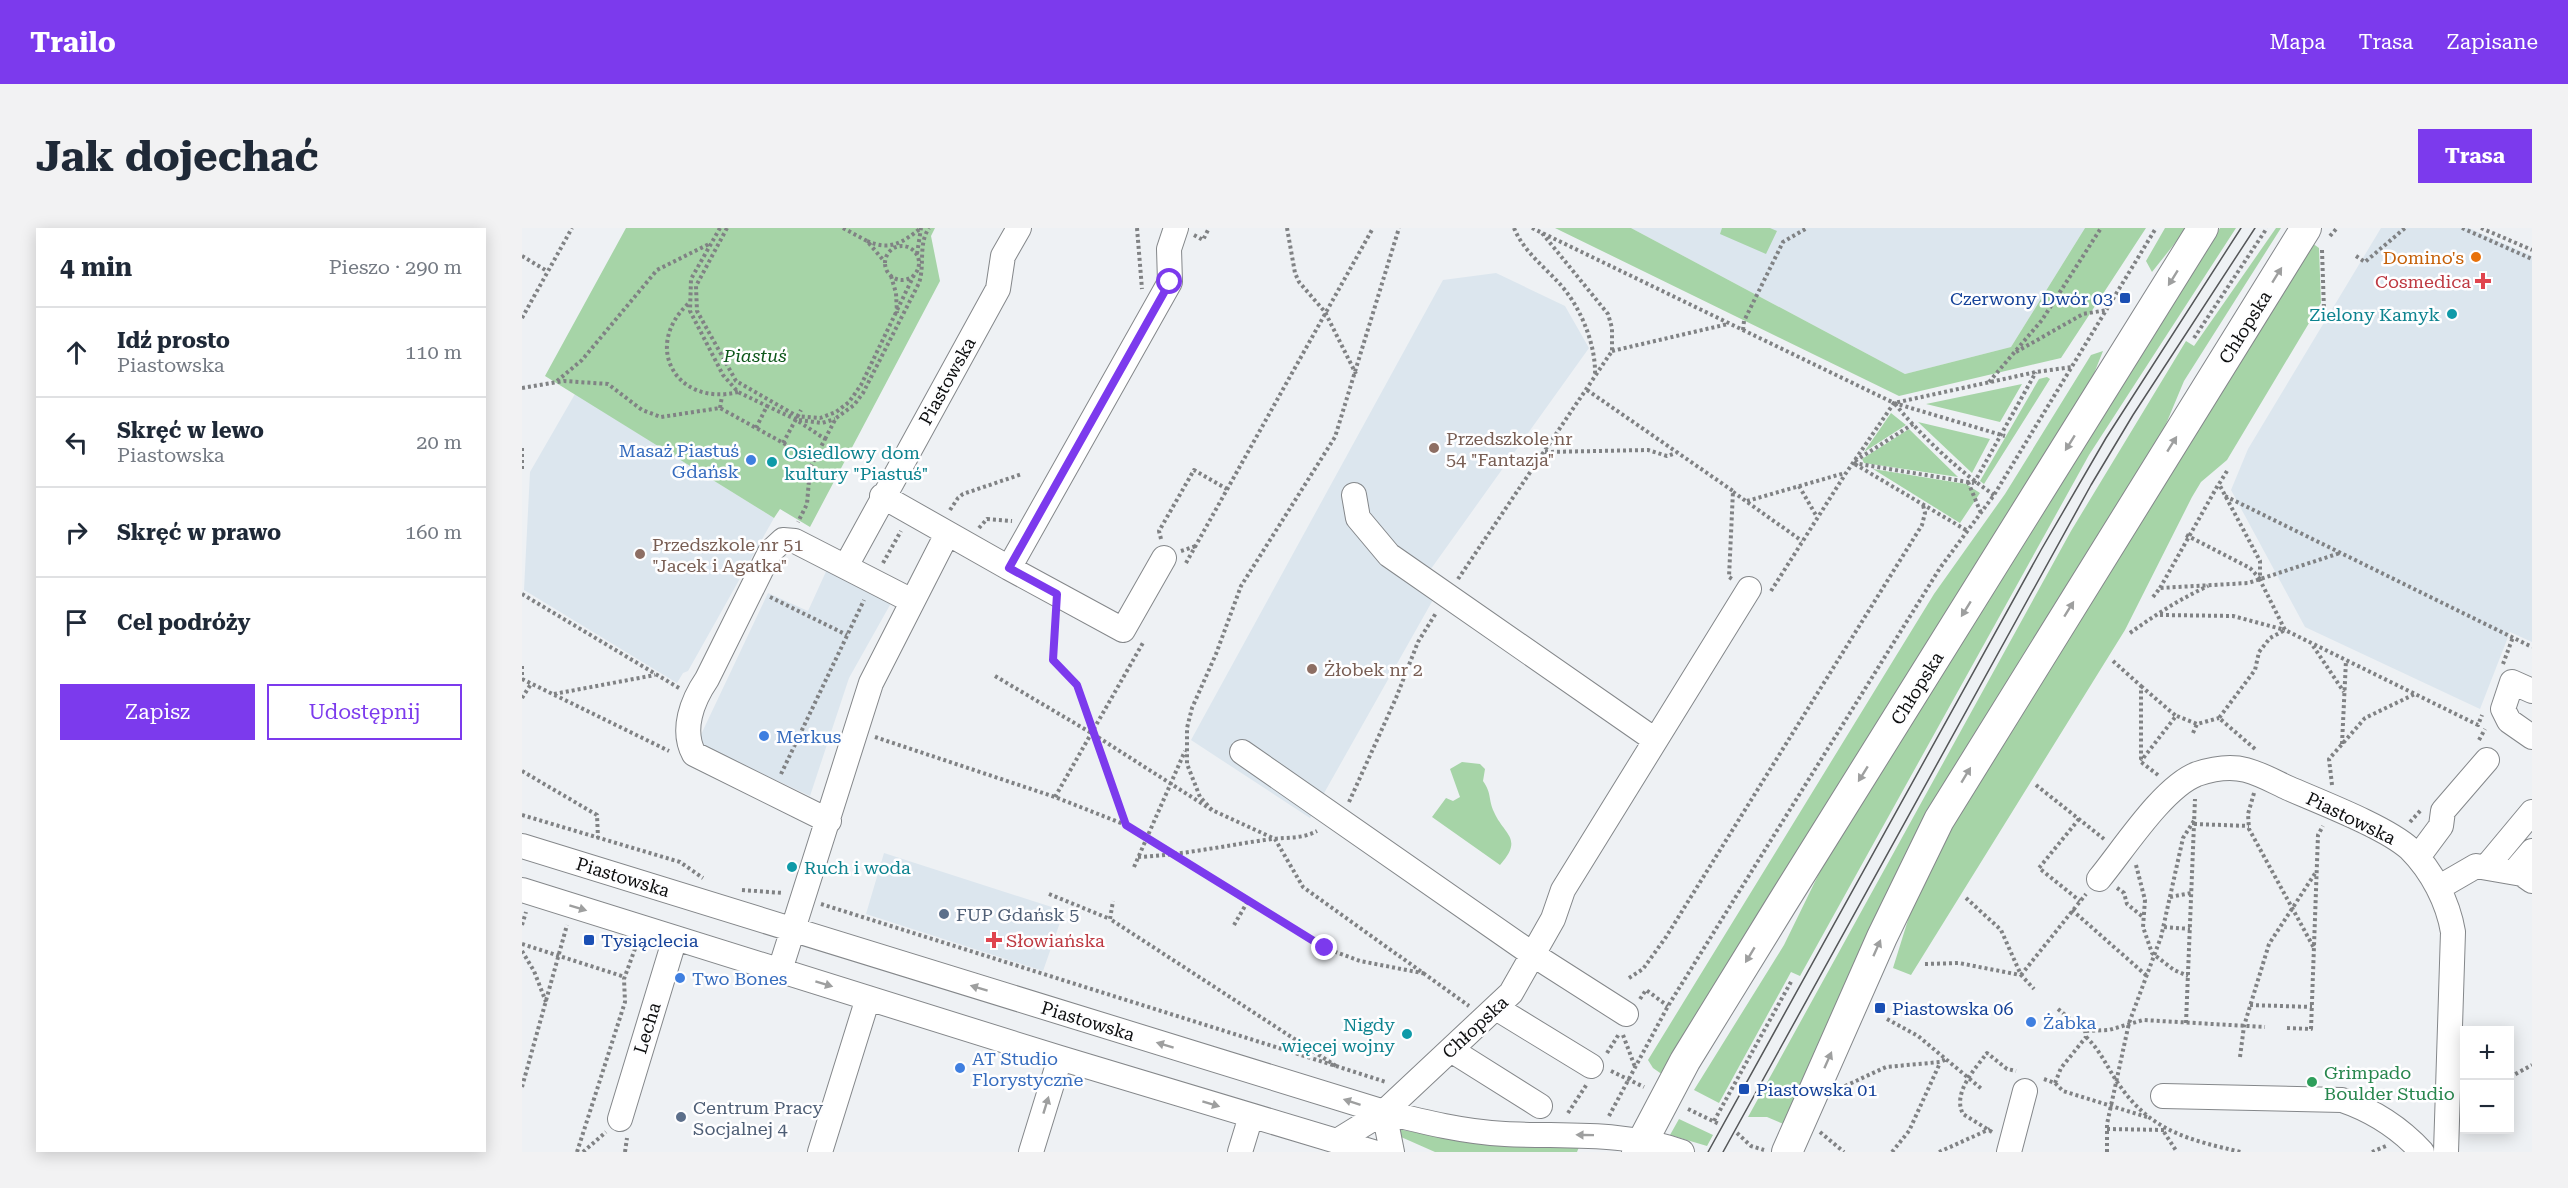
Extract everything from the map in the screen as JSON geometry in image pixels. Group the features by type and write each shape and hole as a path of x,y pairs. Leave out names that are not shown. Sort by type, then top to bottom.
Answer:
{"main road":[{"name":"Chłopska","path":"1640,1146 1685,1061 2203,228"},
{"name":"Chłopska","path":"1787,1152 1882,937 1939,820 2306,228"}],"street":[{"name":"Piastowska","path":"846,566 882,496 998,289 1003,256 1019,228"},
{"path":"1009,568 1170,282 1169,249 1176,228"},
{"path":"1354,495 1358,518 1389,555 1655,740"},
{"path":"882,496 953,532 1009,568 1123,630 1175,561"},
{"path":"780,970 792,930 815,899 829,821 871,683 912,601 953,532"},
{"path":"829,821 694,754 686,739 695,697 707,679 770,552 783,540 795,541 912,601"},
{"name":"Chłopska","path":"1384,1112 1451,1050 1485,1009 1511,993 1553,919 1563,890 1749,589"},
{"path":"2532,691 2512,682 2503,709 2509,721 2532,737"},
{"path":"1242,752 1532,954 1623,1022"},
{"path":"2418,857 2441,826 2443,811 2487,760"},
{"name":"Piastowska","path":"2101,877 2172,789 2196,774 2211,770 2246,770 2392,836 2418,857 2438,888 2449,912 2452,932 2446,1152"},
{"path":"2487,866 2532,813"},
{"name":"Piastowska","path":"522,846 1384,1112 1452,1129 1682,1152"},
{"path":"2438,888 2476,866 2487,866 2523,877 2532,851"},
{"path":"524,901 675,938 1060,1058 1373,1152"},
{"name":"Lecha","path":"620,1119 675,938"},
{"path":"820,1152 868,998"},
{"path":"1485,1009 1597,1066"},
{"path":"1451,1050 1540,1106"},
{"path":"1031,1152 1060,1058"},
{"path":"2003,1146 2025,1091"},
{"path":"2163,1096 2343,1100 2366,1108 2406,1134 2422,1152"},
{"path":"1337,1141 1384,1112 1392,1152"},
{"path":"1240,1152 1251,1116"}],"path":[{"path":"522,318 572,228"},
{"path":"720,228 691,279 689,303 723,375 738,392 796,418 822,423 836,418 854,405 863,393 919,283 924,269 923,245 929,228"},
{"path":"727,228 696,286 697,311 736,381 825,439"},
{"path":"843,228 880,246 899,245 911,248 917,254"},
{"path":"796,418 820,418 836,412 849,402 861,385 915,273 919,261 917,254 921,228"},
{"path":"897,314 896,293 885,262 889,252 921,228"},
{"path":"1137,228 1143,303 1155,310"},
{"path":"1287,228 1295,273 1299,282 1325,312 1356,375"},
{"path":"1212,810 1200,797 1187,764 1186,750 1192,708 1216,654 1241,586 1273,532 1330,448 1356,375 1399,228"},
{"path":"1514,228 1518,238 1535,259 1560,284 1584,324 1596,355 1594,378"},
{"path":"1532,228 1894,403 1922,414 2003,436"},
{"path":"1743,330 1744,321 1783,242 1807,228"},
{"path":"1988,383 2042,320 2101,228"},
{"path":"1607,1121 1668,1006 1966,531 1994,495 2156,228"},
{"path":"2194,338 2267,228"},
{"path":"2324,310 2322,250 2337,228"},
{"path":"2356,256 2364,262 2405,228"},
{"path":"2462,228 2532,259"},
{"path":"2481,228 2532,250"},
{"path":"1175,561 1196,546 1373,229"},
{"path":"1138,857 1174,856 1275,839 1297,839 1311,834 1336,818 1352,794 1396,698 1418,642 1612,351 1612,328 1608,314 1542,233"},
{"path":"867,241 885,262"},
{"path":"555,382 582,360 657,270 712,242"},
{"path":"2503,255 2506,247"},
{"path":"522,256 547,272"},
{"path":"890,276 901,280 915,273"},
{"path":"689,303 677,315 669,329 666,346 669,362 677,377 690,388 705,395 722,396 738,392"},
{"path":"2012,354 2084,314 2107,310"},
{"path":"1612,351 1730,324"},
{"path":"1733,491 1730,577 1766,599 1817,517 1894,403 2036,372 2073,367"},
{"path":"1974,483 2003,436 2036,372"},
{"path":"522,388 555,382 608,384 642,410 662,417 720,408 814,460"},
{"path":"1587,390 1802,541"},
{"path":"720,408 722,396"},
{"path":"1894,403 1912,424 1974,483 1994,495"},
{"path":"756,428 767,406"},
{"path":"783,442 801,410"},
{"path":"789,540 807,504 810,468 836,418"},
{"path":"1853,462 1912,424"},
{"path":"522,448 522,472"},
{"path":"1545,452 1648,450 1667,456 1677,452"},
{"path":"1853,462 1974,483"},
{"path":"1853,462 1966,531"},
{"path":"1175,561 1159,531 1194,470 1227,489"},
{"path":"2152,597 2160,588 2227,471"},
{"path":"1747,501 1846,473"},
{"path":"1022,474 963,494 958,498 953,532 987,519 1034,525"},
{"path":"1968,482 1981,513"},
{"path":"2219,484 2260,561 2260,580"},
{"path":"1799,486 1817,517"},
{"path":"2224,495 2532,647"},
{"path":"1629,978 1643,969 1660,945 1805,716 1922,525 1925,513 1923,505"},
{"path":"772,793 874,580 910,512"},
{"path":"2188,536 2250,568 2260,580 2285,630"},
{"path":"1175,561 1196,546"},
{"path":"2160,588 2260,580 2341,553"},
{"path":"2130,633 2160,615 2176,601 2211,584"},
{"path":"751,588 847,635"},
{"path":"522,594 695,697"},
{"path":"1057,594 1053,660 1077,685 1126,825"},
{"path":"2160,615 2233,616 2285,630 2478,725 2483,714"},
{"path":"2113,661 2176,716 2197,724 2219,718 2255,670 2259,652 2270,638 2285,630"},
{"path":"2500,670 2513,637"},
{"path":"1055,796 1093,734 1144,640"},
{"path":"2313,645 2344,692"},
{"path":"2342,745 2346,660"},
{"path":"522,666 522,679 672,752"},
{"path":"553,694 655,675"},
{"path":"995,676 1093,734 1212,810 1275,839 1303,887 1427,974 1485,1009"},
{"path":"522,698 531,684"},
{"path":"2140,686 2141,762"},
{"path":"2287,1028 2311,1029 2318,835 2334,802 2329,759 2365,718 2416,694"},
{"path":"2141,762 2176,716"},
{"path":"2219,718 2254,748 2259,758"},
{"path":"2193,733 2197,724"},
{"path":"874,726 871,736 1055,796 1126,825 1325,948 1360,962 1427,974"},
{"path":"2482,735 2485,729"},
{"path":"1134,867 1186,750"},
{"path":"2141,762 2158,775 2157,795 2163,800"},
{"path":"522,771 597,815 598,838"},
{"path":"2186,1023 2196,774"},
{"path":"2036,785 2110,844 2129,855 2132,851 2143,886 2143,927 2154,956 2188,976"},
{"path":"2256,786 2248,814 2249,826 2314,949"},
{"path":"522,815 680,862 703,878 712,881"},
{"path":"2079,819 2060,847 2039,868 2080,901"},
{"path":"2194,821 2249,826"},
{"path":"2107,1152 2107,1129 2129,1023 2163,927 2183,838 2194,821"},
{"path":"2240,1057 2244,1026 2269,944 2317,871"},
{"path":"2020,975 2101,877 2124,892 2127,904 2143,918"},
{"path":"740,890 789,894 815,899 1386,1082"},
{"path":"2170,897 2191,893"},
{"path":"1049,894 1110,919 1336,1066"},
{"path":"1966,898 2001,930 2020,975 2034,989"},
{"path":"522,925 524,901"},
{"path":"1110,919 1113,901"},
{"path":"1234,925 1248,902"},
{"path":"2072,910 2146,976"},
{"path":"522,1087 567,924"},
{"path":"2163,927 2190,929"},
{"path":"522,944 625,977"},
{"path":"577,1152 625,1002 625,977 636,945"},
{"path":"522,951 534,971 546,1002"},
{"path":"1925,964 1959,963 2020,975"},
{"path":"1714,1121 1792,980"},
{"path":"1646,990 1668,1006"},
{"path":"2250,1005 2312,1007"},
{"path":"2058,1009 2085,1031 2086,1037 2061,1068 2055,1083 2063,1091 2150,1118"},
{"path":"2062,1027 2069,1018"},
{"path":"1887,1019 1918,1036 1983,1090"},
{"path":"2085,1031 2109,1030 2142,1020 2265,1027"},
{"path":"1623,1022 1635,1068"},
{"path":"2003,1146 1990,1130 1967,1117 1960,1108 1962,1092 1968,1077 1987,1053 2007,1069 2012,1069"},
{"path":"1845,1086 1886,1067 1940,1062 1947,1059"},
{"path":"1892,1152 1909,1131 1940,1062"},
{"path":"2514,1075 2532,1065"},
{"path":"1597,1066 1651,1090"},
{"path":"1682,1106 1719,1124"},
{"path":"583,1152 620,1119"},
{"path":"1939,1152 2001,1125"},
{"path":"2107,1129 2165,1131 2177,1152"},
{"path":"1820,1132 1844,1152"},
{"path":"1737,1133 1751,1146 1768,1152"}],"shaded area":[{"path":"1631,228 2085,228 2011,347 1905,374"},
{"path":"2381,228 2469,228 2532,256 2532,642 2510,632 2480,709 2305,627 2231,490 2248,449"},
{"path":"1496,273 1565,306 1589,348 1418,587 1434,598 1310,818 1191,740 1443,280"},
{"name":"Przedszkole nr 51 \"Jacek i Agatka\"","path":"575,394 774,518 688,671 683,673 677,683 524,590 530,472"},
{"path":"829,565 895,596 849,678 810,796 697,743 768,593 808,611"},
{"path":"884,853 1064,911 1043,971 866,914"}],"green space":[{"name":"Piastuś","path":"626,228 935,228 931,236 940,281 810,527 780,509 774,518 545,376"},
{"path":"1555,228 1631,228 1905,374 2011,347 2085,228 2146,228 2061,358 1899,396"},
{"path":"1722,228 1770,228 1777,231 1766,254 1720,234"},
{"path":"2165,228 2187,228 2152,272 2146,261"},
{"path":"2220,228 2236,228 2089,455 1800,976 1791,972 1719,1103 1694,1090 1784,945 1830,851"},
{"path":"2276,228 2281,228 2184,381 2161,436 1786,1125 1767,1117 1748,1117 2071,531 2186,341 2194,346"},
{"path":"2312,243 2319,248 2321,303 2227,460 2201,482 2125,630 1911,975 1893,968 1917,891 1981,777"},
{"path":"2103,351 2089,386 1663,1075 1653,1068 1648,1060 1934,594 2005,494 2091,355"},
{"path":"2047,377 2050,379 1984,484 1980,481 2039,379"},
{"path":"2022,384 2000,422 1926,404"},
{"path":"1891,413 1906,425 1864,452"},
{"path":"1918,422 1990,439 1972,473"},
{"path":"1909,429 1958,477 1864,463 1862,459"},
{"path":"1873,469 1966,484 1980,493 1960,523"},
{"path":"1462,762 1480,764 1485,769 1483,781 1492,807 1511,842 1511,849 1500,865 1432,817 1446,798 1453,801 1460,797 1450,769"},
{"path":"1679,1119 1713,1135 1707,1146 1670,1135"},
{"path":"1397,1129 1487,1145 1579,1147 1577,1152 1435,1152 1401,1137"}],"tram line":[{"path":"1708,1152 2041,550 2106,438 2241,228"},
{"path":"1723,1152 2091,485 2133,415 2255,228"}],"place":[{"name":"Domino's","path":"2476,257"},
{"name":"Cosmedica","path":"2483,281"},
{"name":"Czerwony Dwór 03","path":"2125,298"},
{"name":"Zielony Kamyk","path":"2452,314"},
{"name":"Przedszkole nr 54 \"Fantazja\"","path":"1434,448"},
{"name":"Masaż Piastuś Gdańsk","path":"751,460"},
{"name":"Osiedlowy dom kultury \"Piastuś\"","path":"772,462"},
{"name":"Przedszkole nr 51 \"Jacek i Agatka\"","path":"640,554"},
{"name":"Żłobek nr 2","path":"1312,669"},
{"name":"Merkus","path":"764,736"},
{"name":"Ruch i woda","path":"792,867"},
{"name":"FUP Gdańsk 5","path":"944,914"},
{"name":"Tysiąclecia","path":"589,940"},
{"name":"Słowiańska","path":"994,940"},
{"name":"Two Bones","path":"680,978"},
{"name":"Piastowska 06","path":"1880,1008"},
{"name":"Żabka","path":"2031,1022"},
{"name":"Nigdy więcej wojny","path":"1407,1034"},
{"name":"AT Studio Florystyczne","path":"960,1068"},
{"name":"Grimpado Boulder Studio","path":"2312,1082"},
{"name":"Piastowska 01","path":"1744,1089"},
{"name":"Centrum Pracy Socjalnej 4","path":"681,1117"}],"route":[{"path":"1170,282 1009,568 1057,594 1052,639 1053,660 1077,685 1126,825 1325,948"}]}
